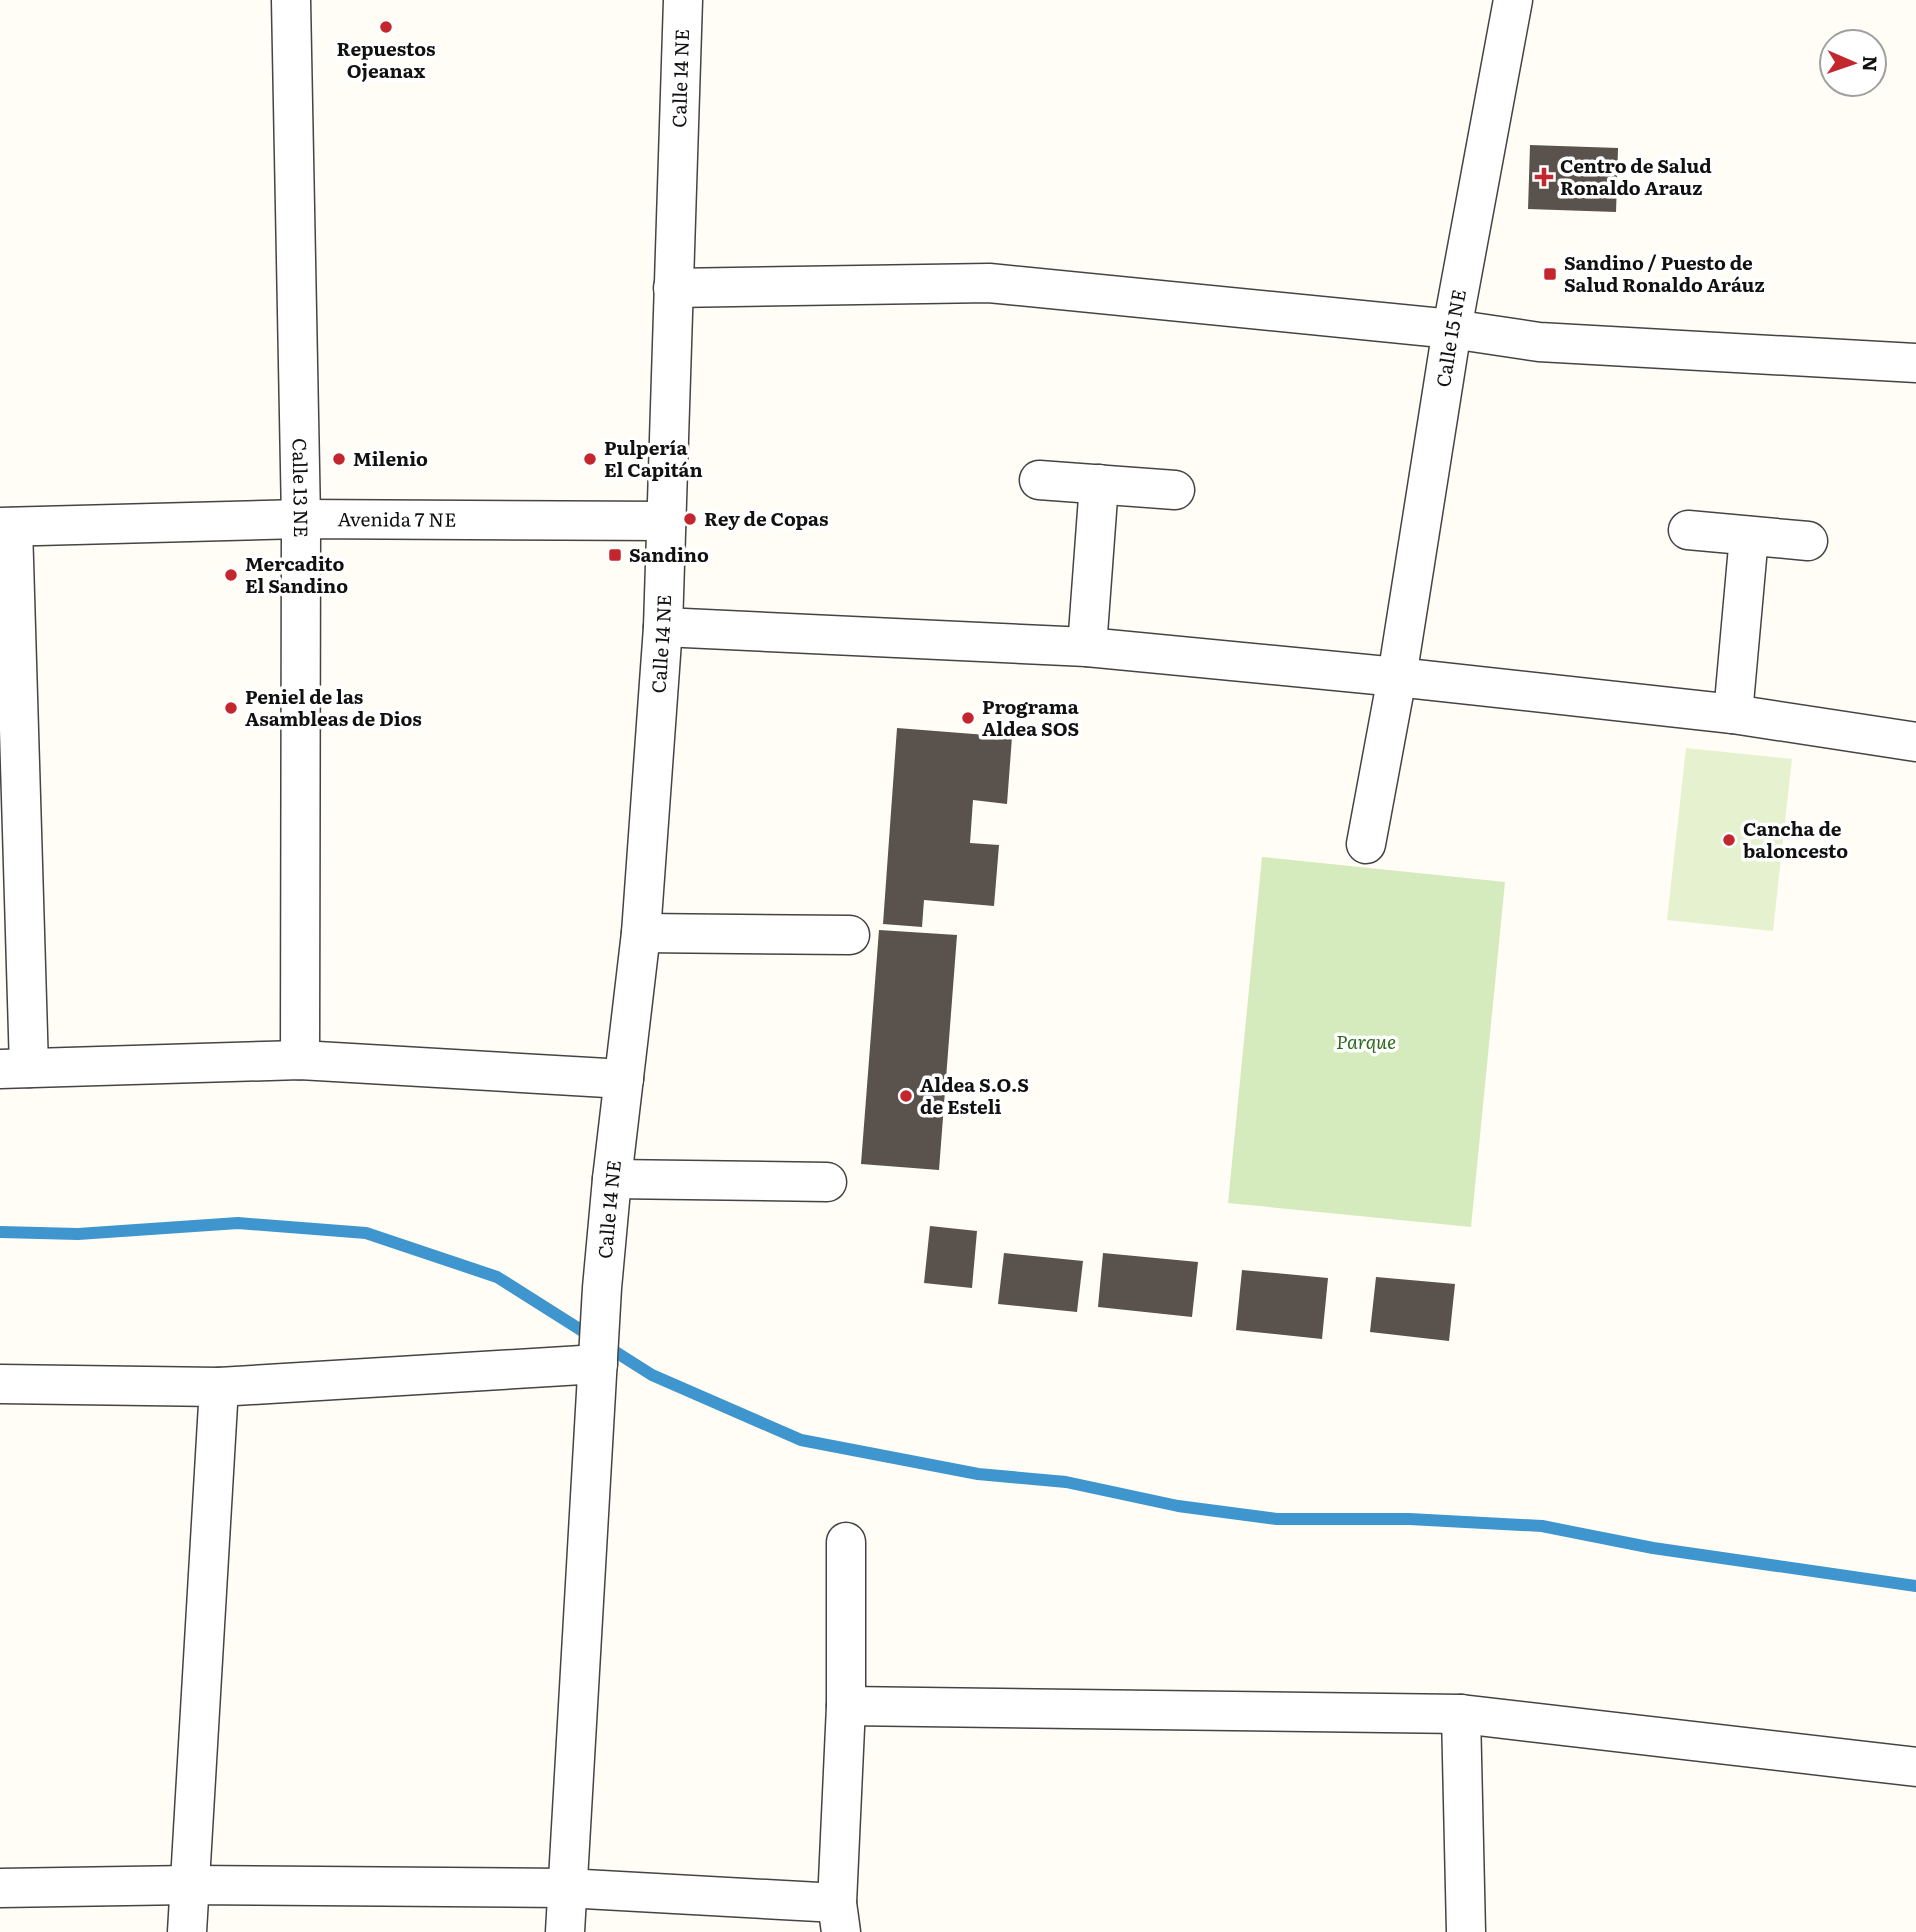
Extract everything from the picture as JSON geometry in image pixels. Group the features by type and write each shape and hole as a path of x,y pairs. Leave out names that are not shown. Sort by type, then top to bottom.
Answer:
{"street":[{"name":"Calle 13 NE","path":"290,0 301,519 300,1060"},
{"name":"Calle 14 NE","path":"565,1932 602,1288 641,933 663,627 683,0"},
{"name":"Calle 15 NE","path":"1366,844 1452,329 1513,0"},
{"path":"673,288 989,282 1452,329 1539,342 1916,363"},
{"path":"1039,480 1175,490"},
{"path":"1087,647 1099,485"},
{"name":"Avenida 7 NE","path":"6,527 301,519 667,522"},
{"path":"6,527 15,1068 300,1060 624,1079"},
{"path":"1688,530 1808,541"},
{"path":"1733,713 1749,536"},
{"path":"663,627 1087,647 1733,713 1916,742"},
{"path":"641,933 849,935"},
{"path":"612,1179 827,1182"},
{"path":"0,1384 219,1387 599,1357"},
{"path":"187,1932 219,1387"},
{"path":"0,1888 189,1885 566,1888 839,1918 846,1706 846,1542"},
{"path":"846,1706 1461,1714 1916,1767"},
{"path":"1461,1714 1466,1932"}],"green space":[{"name":"Cancha de baloncesto","path":"1686,748 1792,759 1773,931 1667,920"},
{"name":"Parque","path":"1262,857 1505,882 1471,1227 1228,1203"}],"building":[{"path":"1530,145 1618,148 1616,212 1528,209"},
{"path":"897,728 1012,737 1007,804 973,800 970,843 999,845 994,906 924,900 922,927 883,924"},
{"name":"Aldea S.O.S de Esteli","path":"879,930 957,935 939,1170 861,1164"},
{"path":"930,1226 977,1231 972,1288 924,1283"},
{"path":"1004,1253 1083,1261 1077,1312 998,1304"},
{"path":"1103,1253 1198,1262 1192,1317 1098,1307"},
{"path":"1242,1270 1328,1278 1322,1339 1236,1330"},
{"path":"1376,1277 1455,1284 1449,1341 1370,1332"}],"waterway":[{"path":"0,1232 78,1234 238,1223 366,1233 497,1277 652,1375 801,1440 978,1474 1066,1482 1178,1506 1277,1519 1409,1519 1542,1526 1653,1548 1916,1586"}],"place":[{"name":"Repuestos Ojeanax","path":"386,27"},
{"name":"Centro de Salud Ronaldo Arauz","path":"1544,177"},
{"name":"Sandino / Puesto de Salud Ronaldo Aráuz","path":"1550,274"},
{"name":"Milenio","path":"339,459"},
{"name":"Pulpería El Capitán","path":"590,459"},
{"name":"Rey de Copas","path":"690,519"},
{"name":"Sandino","path":"615,555"},
{"name":"Mercadito El Sandino","path":"231,575"},
{"name":"Peniel de las Asambleas de Dios","path":"231,708"},
{"name":"Programa Aldea SOS","path":"968,718"},
{"name":"Cancha de baloncesto","path":"1729,840"},
{"name":"Aldea S.O.S de Esteli","path":"906,1096"}]}
